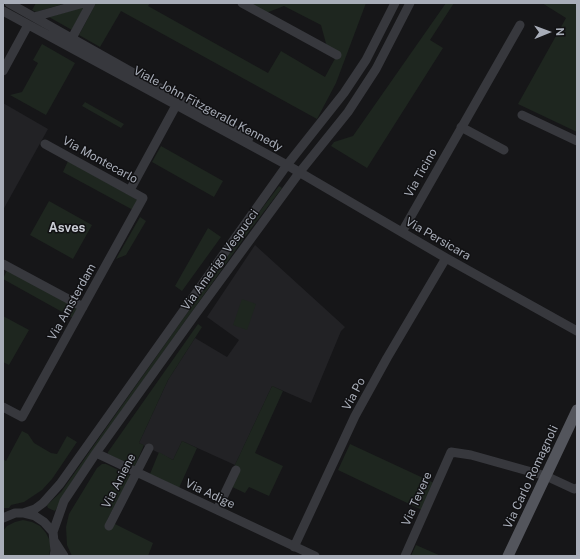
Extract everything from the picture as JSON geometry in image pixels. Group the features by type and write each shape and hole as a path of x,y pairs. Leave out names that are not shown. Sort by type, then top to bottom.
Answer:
{"main road":[{"name":"Via Carlo Romagnoli","path":"508,556 577,410"}],"street":[{"name":"Viale John Fitzgerald Kennedy","path":"10,3 25,7 34,17 287,165"},
{"path":"34,17 84,3"},
{"path":"72,38 91,3"},
{"path":"242,3 337,55"},
{"name":"Via Amerigo Vespucci","path":"24,513 35,509 43,503 60,484 287,165 353,80 370,53 395,3"},
{"name":"Via Amerigo Vespucci","path":"54,556 54,536 64,500 190,321 299,172 348,112 387,48 410,3"},
{"name":"Viale John Fitzgerald Kennedy","path":"3,11 178,102"},
{"path":"3,71 28,25"},
{"name":"Via Ticino","path":"402,232 461,126 520,25"},
{"path":"130,190 178,102"},
{"path":"522,115 577,141"},
{"path":"461,126 504,150"},
{"name":"Via Montecarlo","path":"45,144 143,198"},
{"name":"Via Persicara","path":"287,165 446,258 577,331"},
{"name":"Via Amsterdam","path":"3,406 22,417 143,198"},
{"name":"Via Po","path":"294,547 356,416 387,358 446,258"},
{"path":"3,264 83,307"},
{"name":"Via Aniene","path":"109,526 149,448"},
{"name":"Via Tevere","path":"405,556 451,452 471,455 546,476"},
{"name":"Via Adige","path":"96,453 314,556"},
{"path":"217,510 236,470"},
{"path":"546,476 574,489 577,488"},
{"path":"5,516 24,513 35,516 44,522 54,536 64,556"}],"shaded area":[{"path":"36,3 66,3 36,12 32,10"},
{"path":"96,3 150,3 148,6 268,73 281,51 325,77 338,53 327,47 321,25 284,6 266,13 248,3 366,3 336,83 317,119 121,11 100,47 79,35"},
{"path":"446,3 454,3 430,40 443,48 367,168 331,146 334,142 353,136"},
{"path":"542,3 577,3 577,132 518,104 566,18"},
{"path":"84,7 72,30 49,17"},
{"path":"42,44 75,63 46,115 10,95 22,92 38,63 33,60"},
{"path":"85,102 124,124 121,128 82,106"},
{"path":"3,103 48,129 3,210"},
{"path":"161,146 223,181 214,197 152,162"},
{"path":"68,161 138,200 133,210 63,172"},
{"path":"279,186 282,188 247,234 74,478 55,511 48,508 47,505 61,492 244,232"},
{"path":"49,201 92,225 73,259 30,235"},
{"path":"140,217 146,221 126,255 116,259"},
{"path":"208,228 221,237 182,291 175,286"},
{"path":"255,245 345,327 341,331 311,403 272,386 235,465 182,441 173,460 139,443 168,380 195,338 227,357 239,340 207,317"},
{"path":"8,268 79,308 73,318 3,279"},
{"path":"242,299 256,304 247,330 233,325"},
{"path":"3,316 29,330 9,365 3,362"},
{"path":"198,324 202,327 168,380 139,443 144,445 134,468 108,454 108,452"},
{"path":"272,386 283,391 255,453 283,466 269,496 249,487 245,493 226,484"},
{"path":"22,431 28,434 34,443 51,453 57,454 67,436 77,442 52,479 42,490 24,502 11,505 9,508 3,508 3,459 6,461"},
{"path":"182,441 197,448 179,488 150,474 159,452 173,460"},
{"path":"350,444 434,483 422,510 338,470"},
{"path":"102,464 106,464 131,476 107,520 153,543 148,556 72,556 67,545 66,527 69,514 97,468"},
{"path":"23,520 40,526 46,533 50,541 49,556 3,556 3,531 7,526"},
{"path":"416,545 441,556 411,556"}],"district":[{"name":"Asves","path":"67,228"}]}
